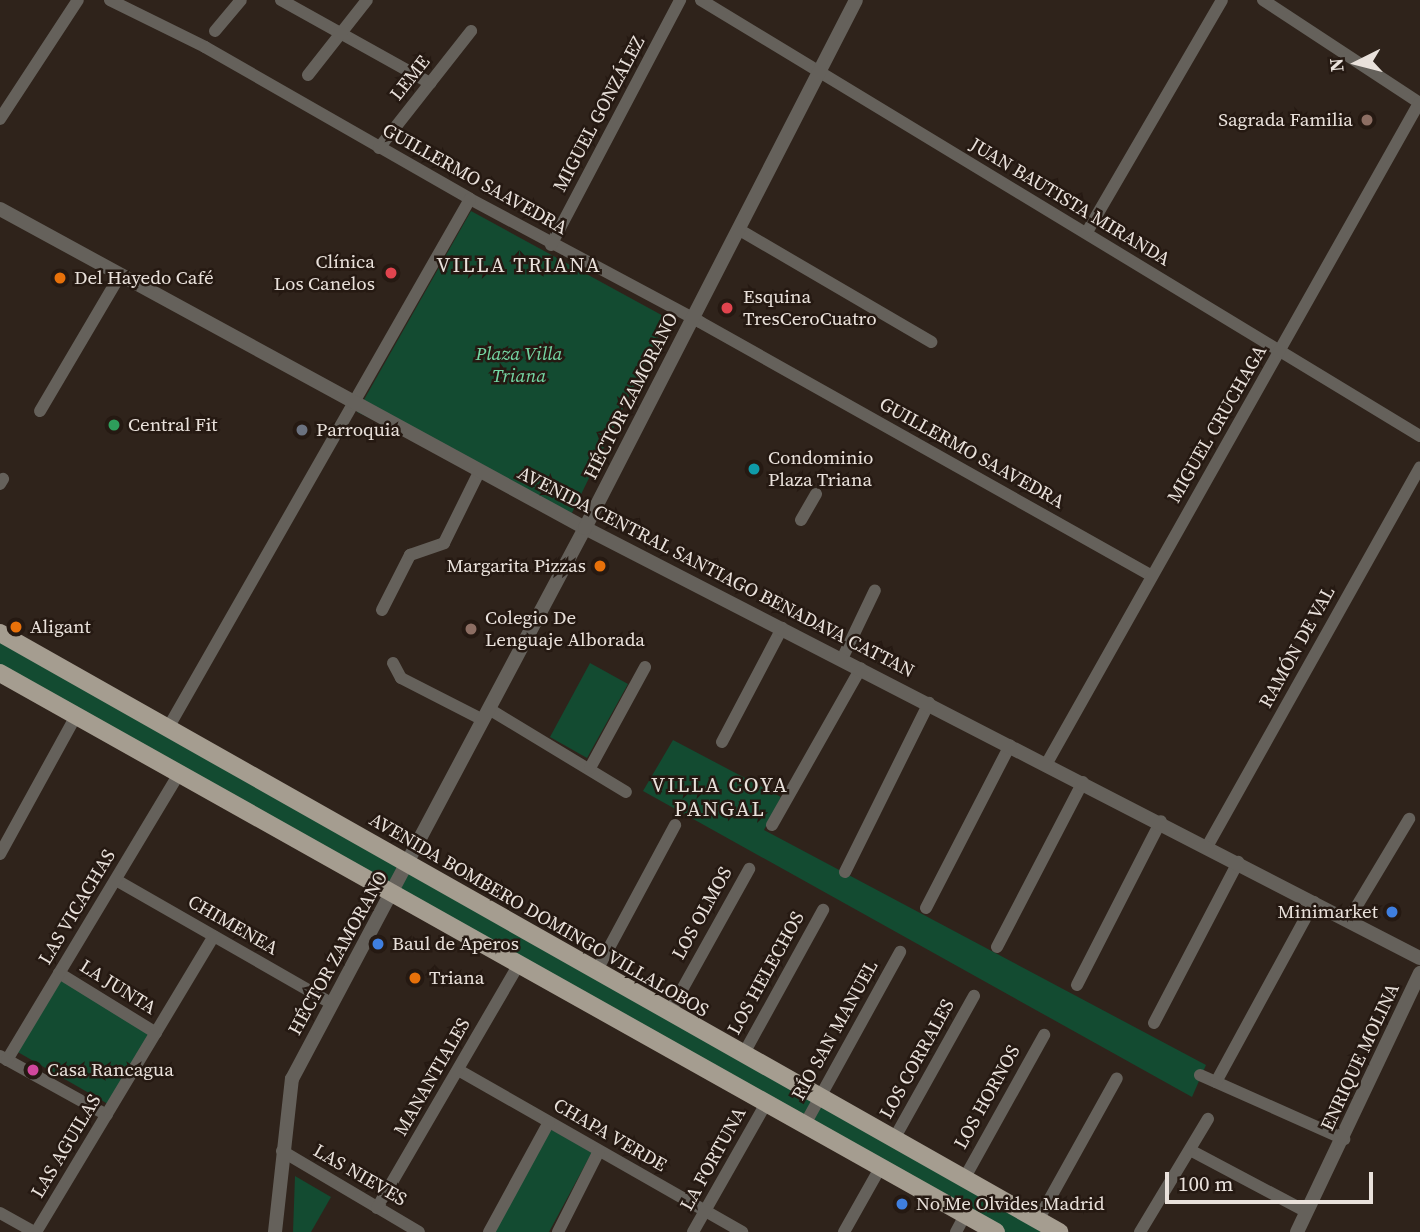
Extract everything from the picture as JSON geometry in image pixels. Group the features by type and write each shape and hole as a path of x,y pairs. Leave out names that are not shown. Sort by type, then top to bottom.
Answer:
{"main road":[{"name":"AVENIDA BOMBERO DOMINGO VILLALOBOS","path":"0,633 1059,1232"},
{"path":"0,673 765,1105 996,1232"}],"street":[{"path":"0,119 78,0"},
{"name":"GUILLERMO SAAVEDRA","path":"110,0 205,47 551,245 693,318 1152,576"},
{"path":"215,31 241,0"},
{"path":"281,0 430,83"},
{"path":"308,75 367,0"},
{"name":"MIGUEL GONZÁLEZ","path":"551,245 680,0"},
{"name":"JUAN BAUTISTA MIRANDA","path":"701,0 820,75 1087,232 1279,354 1420,436"},
{"name":"HÉCTOR ZAMORANO","path":"275,1232 292,1079 585,528 820,75 856,0"},
{"path":"1087,232 1222,0"},
{"path":"1263,0 1419,103"},
{"name":"LEME","path":"379,148 471,31"},
{"name":"MIGUEL CRUCHAGA","path":"1047,763 1419,103"},
{"path":"168,728 470,199"},
{"name":"AVENIDA CENTRAL SANTIAGO BENADAVA CATTAN","path":"0,209 585,528 1208,845 1420,958"},
{"path":"738,229 931,342"},
{"path":"40,411 120,275"},
{"name":"RAMÓN DE VAL","path":"1208,845 1420,467"},
{"path":"382,610 410,555 444,543 480,470"},
{"path":"801,520 816,494"},
{"path":"842,659 875,590"},
{"path":"722,742 782,628"},
{"path":"393,663 401,678 486,715 590,768 626,792"},
{"path":"590,768 645,667"},
{"path":"772,825 861,668"},
{"path":"845,872 929,704"},
{"path":"0,854 76,716"},
{"path":"926,908 1010,744"},
{"name":"LAS VICACHAS","path":"4,1058 59,973 179,774"},
{"path":"997,947 1083,782"},
{"path":"1349,919 1409,819"},
{"path":"1077,985 1161,821"},
{"path":"596,972 675,825"},
{"path":"1154,1023 1238,862"},
{"name":"LOS OLMOS","path":"669,1013 749,869"},
{"name":"CHIMENEA","path":"116,880 331,1003"},
{"path":"1216,1083 1314,902"},
{"name":"LOS HELECHOS","path":"743,1055 823,910"},
{"name":"LAS AGUILAS","path":"35,1232 214,936"},
{"name":"RÍO SAN MANUEL","path":"804,1126 900,952"},
{"name":"MANANTIALES","path":"377,1208 460,1071 519,964"},
{"name":"LA JUNTA","path":"59,973 156,1033"},
{"name":"ENRIQUE MOLINA","path":"1297,1232 1420,973"},
{"name":"LOS CORRALES","path":"894,1139 974,996"},
{"name":"LOS HORNOS","path":"964,1179 1044,1035"},
{"path":"4,1058 107,1115"},
{"name":"CHAPA VERDE","path":"460,1071 742,1232"},
{"path":"1200,1075 1343,1139"},
{"path":"1038,1220 1117,1078"},
{"name":"LA FORTUNA","path":"693,1232 765,1105"},
{"path":"1140,1232 1208,1119"},
{"path":"489,1232 549,1122"},
{"path":"1190,1150 1306,1211"},
{"name":"LAS NIEVES","path":"282,1151 419,1232"},
{"path":"558,1232 599,1151"},
{"path":"844,1232 880,1167"},
{"path":"0,1213 35,1232"},
{"path":"956,1232 965,1215"}],"green space":[{"name":"Plaza Villa Triana","path":"471,211 667,318 571,515 357,412"},
{"path":"0,641 1050,1232 998,1232 0,666"},
{"path":"590,663 628,684 587,758 550,737"},
{"path":"673,740 781,797 764,830 1206,1065 1192,1097 643,791"},
{"path":"60,978 151,1034 108,1104 16,1051"},
{"path":"550,1129 592,1152 549,1232 495,1232"},
{"path":"295,1176 331,1197 311,1232 293,1232"}],"place":[{"name":"Sagrada Familia","path":"1367,120"},
{"name":"Clínica Los Canelos","path":"391,273"},
{"name":"Del Hayedo Café","path":"60,278"},
{"name":"Esquina TresCeroCuatro","path":"727,308"},
{"name":"Central Fit","path":"114,425"},
{"name":"Parroquia","path":"302,430"},
{"name":"Condominio Plaza Triana","path":"754,469"},
{"name":"Margarita Pizzas","path":"600,566"},
{"name":"Aligant","path":"16,627"},
{"name":"Colegio De Lenguaje Alborada","path":"471,629"},
{"name":"Minimarket","path":"1392,912"},
{"name":"Baul de Aperos","path":"378,944"},
{"name":"Triana","path":"415,978"},
{"name":"Casa Rancagua","path":"33,1070"},
{"name":"No Me Olvides Madrid","path":"902,1204"}],"district":[{"name":"VILLA TRIANA","path":"519,265"},
{"name":"VILLA COYA PANGAL","path":"720,797"}]}
